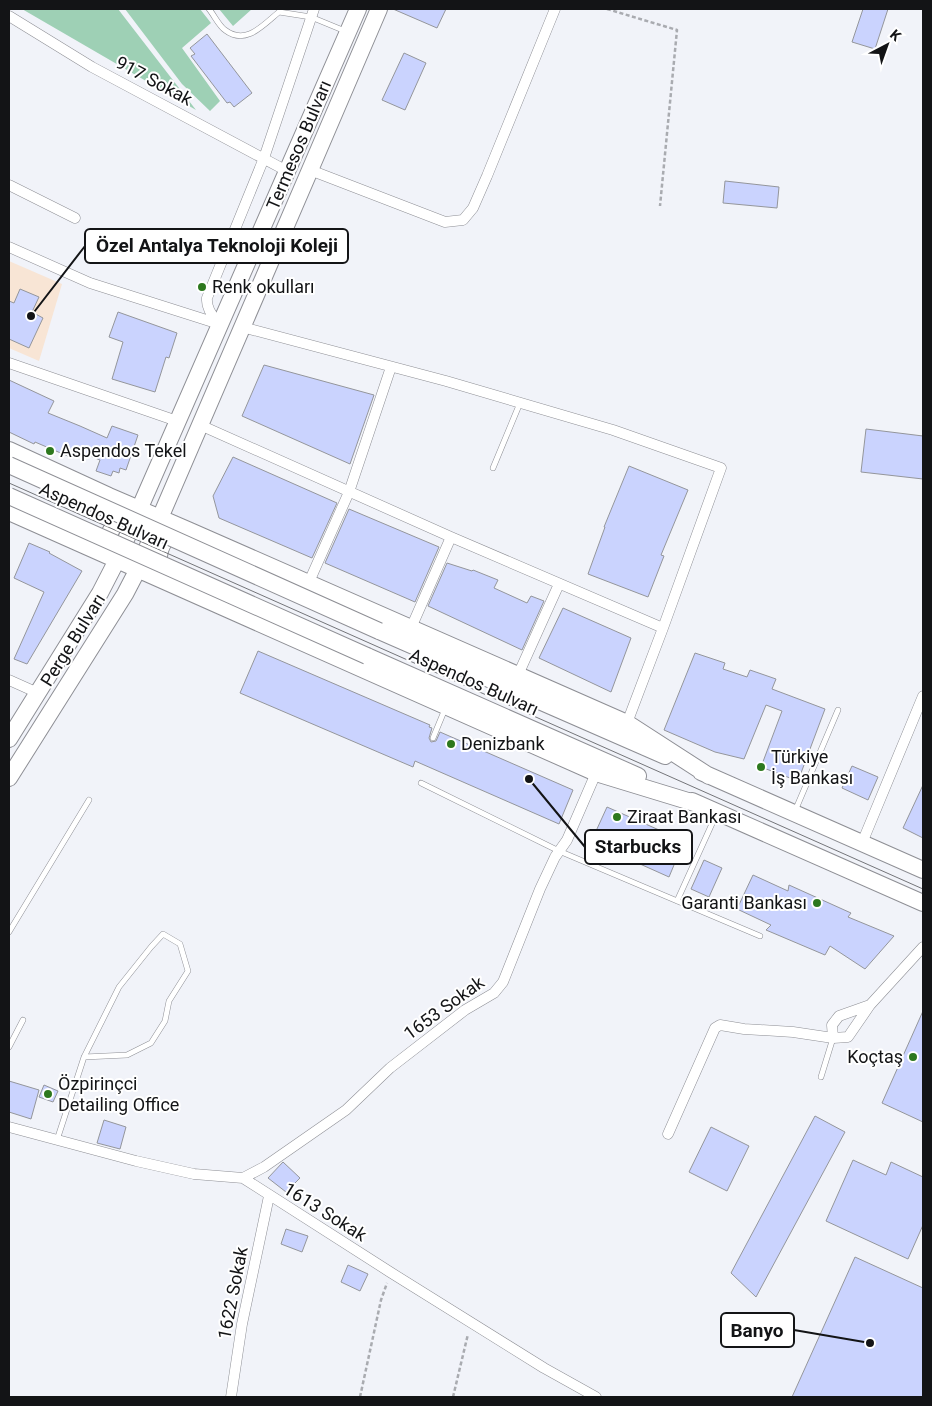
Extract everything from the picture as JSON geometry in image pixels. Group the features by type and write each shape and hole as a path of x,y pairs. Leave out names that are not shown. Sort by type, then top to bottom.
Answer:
{"main road":[{"name":"Termesos Bulvarı","path":"139,508 358,9"},
{"name":"Termesos Bulvarı","path":"160,517 378,9"},
{"path":"9,450 109,496 309,582 627,723 710,776"},
{"name":"Aspendos Bulvarı","path":"9,465 379,631 923,870"},
{"name":"Aspendos Bulvarı","path":"9,496 923,902"},
{"path":"83,545 96,546 108,536 116,523 118,507 109,496"},
{"name":"Perge Bulvarı","path":"9,739 100,593 117,560 139,508"},
{"path":"9,512 596,773 701,805"},
{"name":"Perge Bulvarı","path":"9,778 126,594 160,517"},
{"path":"170,583 159,572 158,556 162,542 174,531 188,530"}],"street":[{"path":"310,170 445,222 463,220 474,208 555,9"},
{"path":"220,324 208,310 207,298 264,158 313,13"},
{"name":"917 Sokak","path":"9,16 92,67 287,171"},
{"path":"9,185 75,218"},
{"path":"9,247 90,283 220,324"},
{"path":"242,327 446,381 613,430 721,468 627,723"},
{"path":"9,362 177,421"},
{"path":"309,582 349,492 391,367"},
{"path":"200,425 451,537 663,628"},
{"path":"411,628 451,537"},
{"path":"518,675 559,584"},
{"path":"9,680 38,693"},
{"path":"862,843 923,696"},
{"name":"1653 Sokak","path":"243,1178 264,1167 346,1110 390,1068 465,1010 494,993 503,982 554,857 567,840 596,773"},
{"path":"668,1134 715,1028 720,1025 832,1038 848,1037 870,1005 923,947"},
{"path":"832,1038 832,1025 839,1016 870,1005"},
{"path":"9,1127 57,1141 194,1174 243,1178"},
{"name":"1613 Sokak","path":"243,1178 544,1368 596,1397"},
{"name":"1622 Sokak","path":"231,1397 242,1324 269,1196"}],"lane":[{"path":"209,9 225,30 240,37 250,35 279,12 313,13 348,32"},
{"path":"493,468 520,403"},
{"path":"433,738 446,706"},
{"path":"794,813 838,710"},
{"path":"422,783 559,850 760,936"},
{"path":"9,932 89,800"},
{"path":"677,901 717,812"},
{"path":"57,1141 84,1058 119,987 163,934 180,944 188,971 169,1001 165,1020 151,1043 128,1055 84,1058"},
{"path":"9,1047 24,1020"},
{"path":"821,1077 832,1038"}],"path":[{"path":"607,9 677,30 660,206"},
{"path":"360,1397 381,1300 390,1272"},
{"path":"453,1397 471,1322"}],"shaded area":[{"path":"9,261 62,284 39,361 9,348"}],"green space":[{"path":"22,9 118,9 196,110"},
{"path":"125,9 200,9 211,23 182,48 220,101 210,111 182,84"},
{"path":"219,9 252,9 233,26"}],"building":[{"path":"393,9 446,9 437,28"},
{"path":"863,9 888,9 875,49 852,42"},
{"path":"207,34 252,93 234,107 230,102 227,103 191,56 195,54 190,48"},
{"path":"404,53 426,63 405,110 382,100"},
{"path":"725,181 779,187 777,208 723,203"},
{"path":"20,289 39,297 32,312 43,318 29,348 9,339 9,301 14,303"},
{"path":"118,312 177,333 169,358 166,357 155,392 112,379 123,342 109,337"},
{"path":"264,365 374,395 350,464 242,416"},
{"path":"9,380 54,401 48,413 107,438 112,426 138,435 126,470 120,468 119,473 113,471 111,476 96,471 100,460 73,449 70,457 35,442 34,444 9,432"},
{"path":"866,429 923,436 923,479 861,472"},
{"path":"233,457 337,503 312,558 219,518 213,496"},
{"path":"629,466 688,490 661,555 664,556 648,597 588,574 604,527"},
{"path":"349,509 439,547 415,602 325,563"},
{"path":"29,543 50,552 82,571 27,664 14,659 44,592 14,578"},
{"path":"447,563 473,570 498,580 494,588 527,603 531,596 544,601 522,650 428,606"},
{"path":"563,608 631,638 611,692 539,658"},
{"path":"258,651 430,725 429,727 432,728 429,738 431,742 436,741 440,732 573,790 559,824 415,761 413,767 240,693"},
{"path":"695,653 725,663 723,669 747,677 750,670 776,679 772,689 825,709 798,781 761,767 782,711 766,705 744,759 715,752 664,730"},
{"path":"852,766 878,777 868,800 842,788"},
{"path":"923,785 923,838 903,828"},
{"path":"607,807 684,841 669,877 591,842"},
{"path":"704,860 722,868 709,897 691,889"},
{"path":"753,875 788,891 789,885 851,913 848,917 894,936 865,969 830,946 825,955 766,930 771,925 737,909"},
{"name":"Koçtaş","path":"923,1011 923,1122 882,1103"},
{"path":"9,1081 39,1090 31,1119 9,1112"},
{"name":"Özpirinçci Detailing Office","path":"44,1085 58,1091 53,1102 39,1097"},
{"path":"815,1116 845,1132 756,1297 731,1273"},
{"path":"104,1120 126,1127 120,1149 97,1143"},
{"path":"711,1127 749,1146 727,1191 689,1172"},
{"path":"853,1160 886,1175 891,1162 923,1177 923,1225 908,1259 826,1221"},
{"path":"283,1162 300,1178 286,1192 268,1178"},
{"path":"286,1229 308,1236 302,1252 281,1244"},
{"path":"855,1257 923,1288 923,1397 792,1397"},
{"path":"348,1265 368,1274 360,1291 341,1282"}],"tram line":[{"path":"9,483 923,889"}],"place":[{"name":"Renk okulları","path":"202,287"},
{"name":"Özel Antalya Teknoloji Koleji","path":"31,316"},
{"name":"Aspendos Tekel","path":"50,451"},
{"name":"Denizbank","path":"451,744"},
{"name":"Türkiye İş Bankası","path":"761,767"},
{"name":"Starbucks","path":"529,779"},
{"name":"Ziraat Bankası","path":"617,817"},
{"name":"Garanti Bankası","path":"817,903"},
{"name":"Koçtaş","path":"913,1057"},
{"name":"Özpirinçci Detailing Office","path":"48,1094"},
{"name":"Banyo","path":"870,1343"}]}
